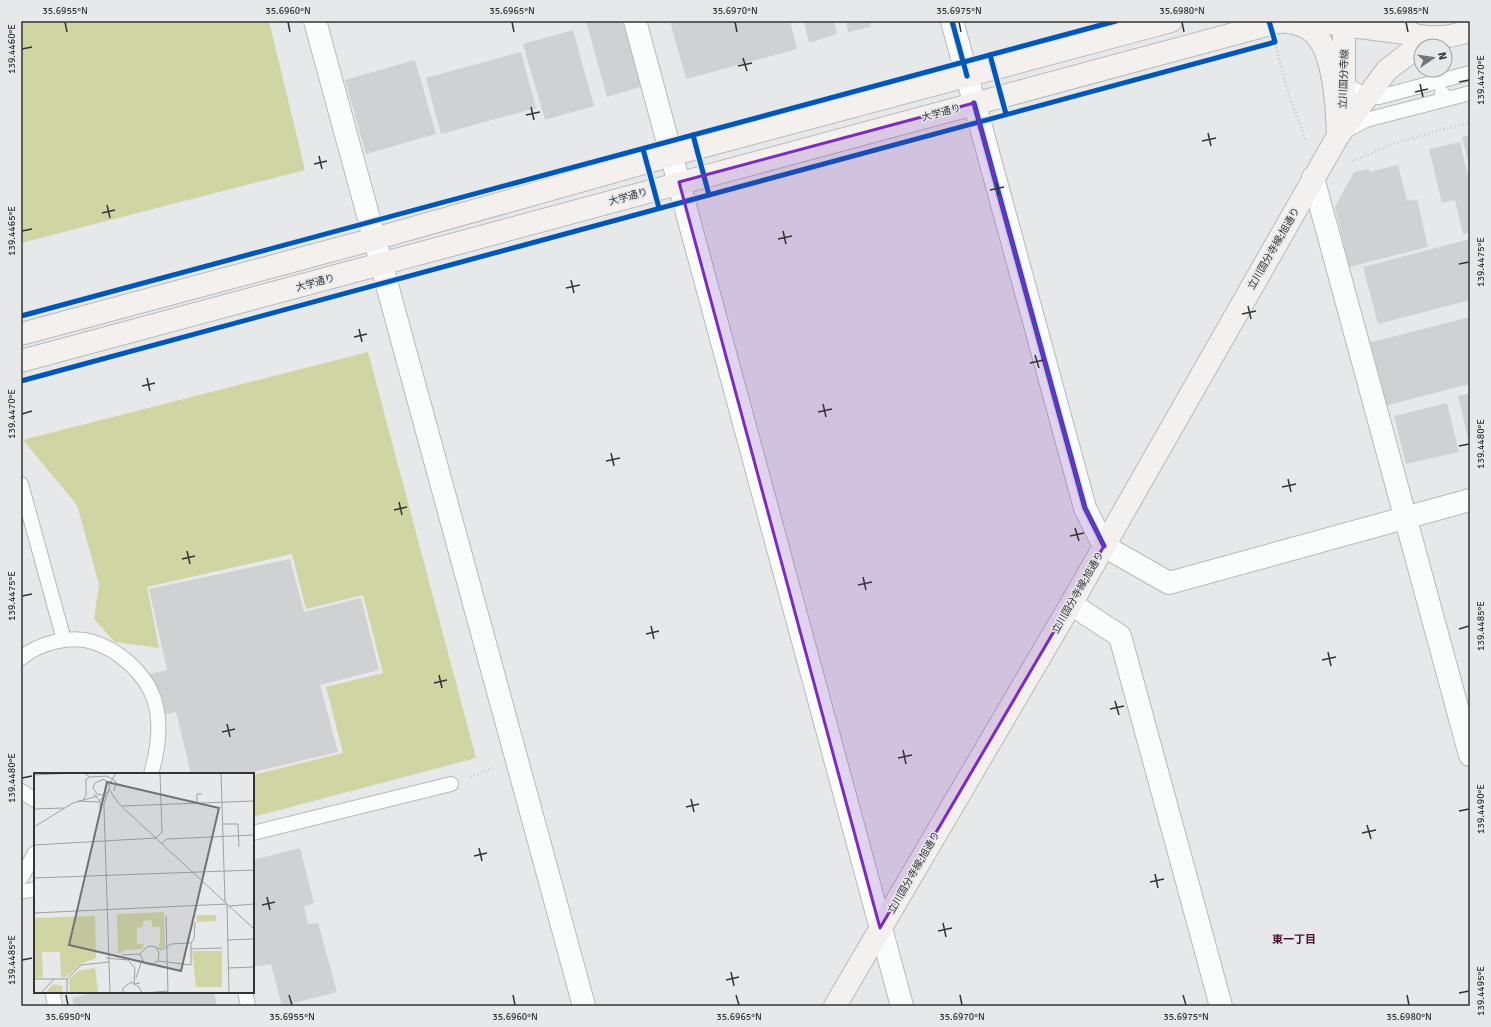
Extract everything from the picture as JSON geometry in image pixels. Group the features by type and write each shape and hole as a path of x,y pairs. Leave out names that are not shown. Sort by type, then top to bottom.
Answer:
{"main road":[{"path":"21,334 374,239 672,155 1171,21"},
{"path":"1313,21 1344,23 1435,38 1457,35 1470,30"},
{"path":"1392,21 1413,34"},
{"path":"1276,27 1294,22 1310,30 1320,40 1339,81"},
{"name":"立川国分寺線","path":"1338,136 1339,81 1344,23"},
{"name":"大学通り","path":"21,361 974,103 1276,27"},
{"path":"1367,96 1388,70 1413,50"},
{"name":"立川国分寺線;旭通り","path":"835,1006 1071,604 1313,178 1338,136 1367,96"}],"street":[{"path":"315,21 584,1006"},
{"path":"635,21 902,1006"},
{"path":"952,21 1085,508 1104,546 1169,583 1470,500"},
{"path":"1313,178 1470,755"},
{"path":"1071,604 1120,636 1221,1006"}],"lane":[{"path":"1377,21 1413,34"},
{"path":"1339,81 1367,96 1379,97 1470,73"},
{"path":"1435,82 1447,99"},
{"path":"1338,136 1366,120 1470,93"},
{"path":"21,484 64,640"},
{"path":"21,658 35,648 64,640 92,642 125,660 143,678 153,698 158,719 156,759 151,773"},
{"path":"144,773 156,759"},
{"path":"254,833 451,784"},
{"path":"21,791 34,799"},
{"path":"21,878 34,855"},
{"path":"21,892 34,888"},
{"path":"54,993 55,1006"},
{"path":"245,993 248,1006"}],"path":[{"path":"1276,27 1291,100 1306,142 1312,145"},
{"path":"1351,162 1398,142 1470,122"},
{"path":"451,784 516,760"}],"highlighted area":[{"path":"974,103 1085,508 1104,546 880,928 679,182"}],"green space":[{"path":"21,21 269,21 305,170 21,243"},
{"path":"368,352 476,758 254,817 254,775 343,753 326,687 383,673 363,595 306,609 292,554 147,587 159,648 115,642 94,619 99,584 77,505 23,440"}],"building":[{"path":"586,21 630,21 647,85 607,97"},
{"path":"670,21 790,21 797,49 686,79"},
{"path":"804,21 834,21 837,34 809,43"},
{"path":"846,21 870,21 871,27 848,32"},
{"path":"573,30 594,106 545,120 523,44"},
{"path":"521,52 536,108 441,134 426,78"},
{"path":"415,60 436,134 366,154 345,80"},
{"path":"1470,135 1470,165 1469,165 1462,137"},
{"path":"1460,142 1470,185 1470,232 1463,234 1455,200 1442,203 1429,149"},
{"path":"1398,165 1407,201 1417,199 1428,247 1349,267 1335,207 1354,172 1369,169 1370,172"},
{"path":"1470,239 1470,300 1378,324 1363,267"},
{"path":"1470,317 1470,384 1384,406 1368,343"},
{"path":"1470,393 1470,443 1469,443 1458,396"},
{"path":"1447,403 1459,452 1406,464 1394,416"},
{"path":"290,559 304,612 361,598 379,670 320,685 338,752 249,773 191,773 176,712 159,716 150,674 167,670 149,589"},
{"path":"300,848 314,903 304,906 308,924 318,923 337,992 282,1006 271,964 254,967 254,860"},
{"path":"92,993 214,993 217,1006 74,1006 72,998"}],"cycle path":[{"path":"952,21 967,76"},
{"path":"21,316 1116,21"},
{"path":"21,381 1275,42 1269,21"},
{"path":"990,55 1006,114"},
{"path":"974,103 1085,508 1104,546"},
{"path":"693,135 709,195"},
{"path":"643,149 659,208"}],"district":[{"name":"東一丁目","path":"1294,939"}]}
